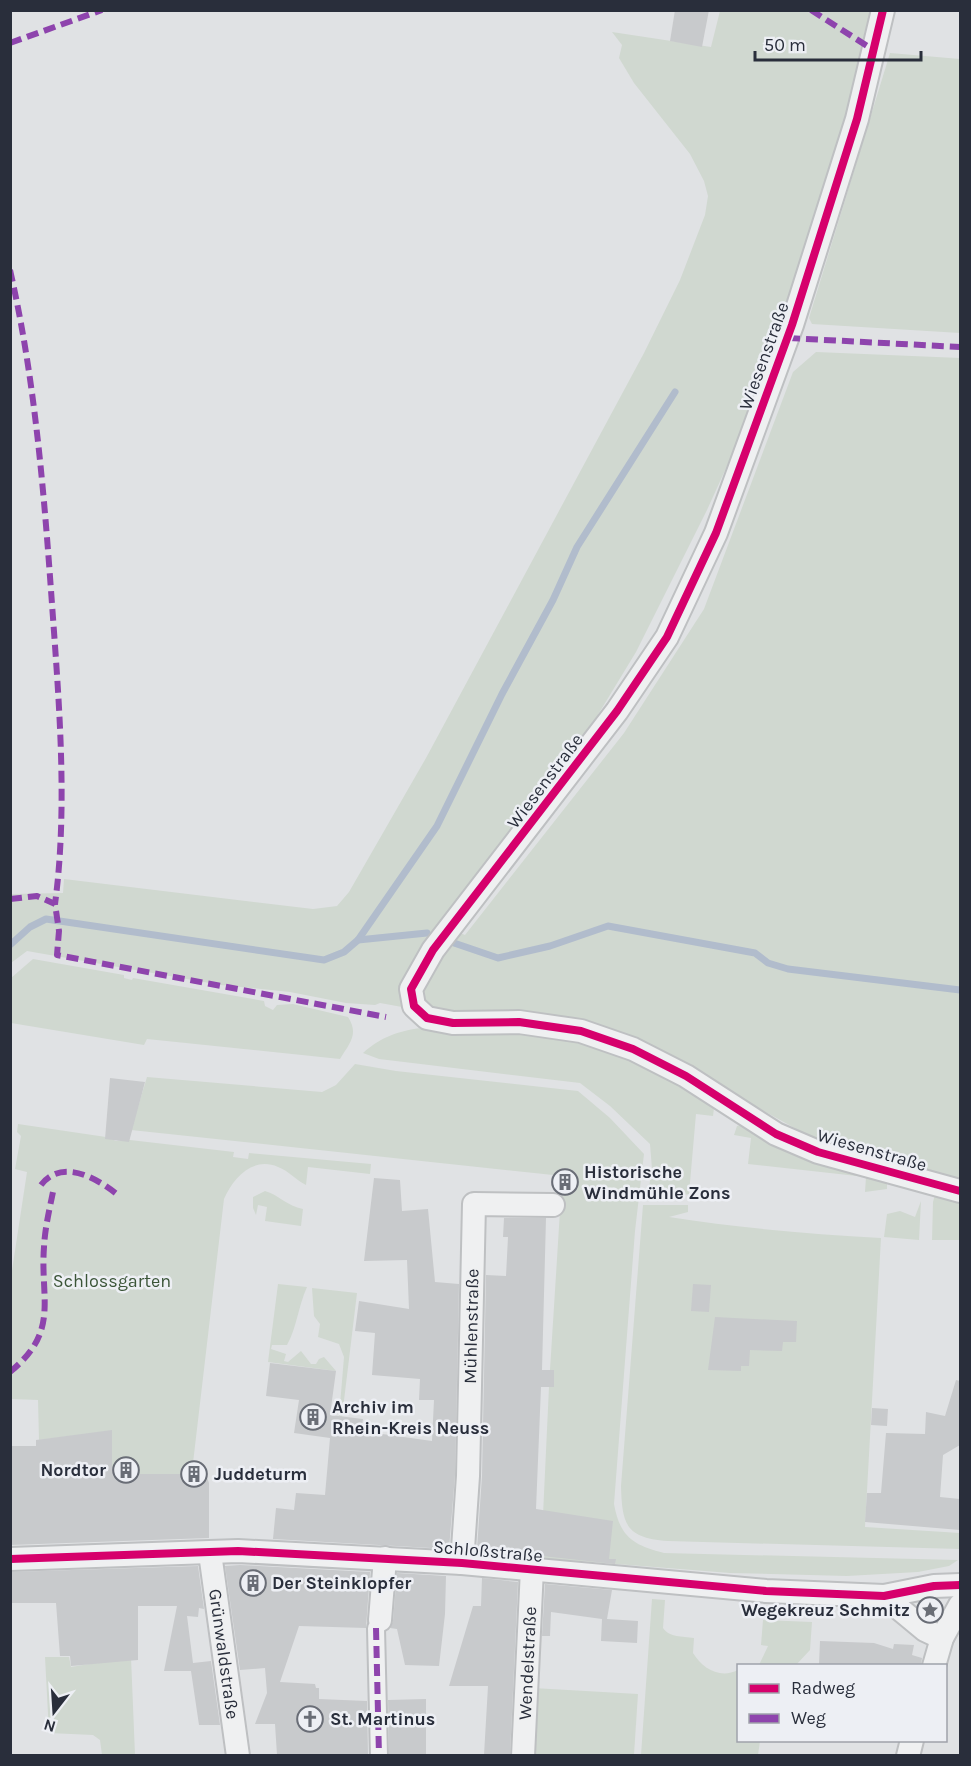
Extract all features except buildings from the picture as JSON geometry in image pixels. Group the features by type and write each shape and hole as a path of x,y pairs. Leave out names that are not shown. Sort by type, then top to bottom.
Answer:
{"street":[{"name":"Wiesenstraße","path":"883,10 857,120 792,325 716,533 667,637 617,711 433,950 411,989 414,1006 427,1018 453,1023 519,1022 581,1031 633,1049 675,1071 776,1134 818,1152 960,1191"},
{"name":"Mühlenstraße","path":"462,1563 468,1476 474,1204 553,1206"},
{"name":"Schloßstraße","path":"10,1559 210,1554 238,1551 462,1563 766,1591 884,1596 934,1586 960,1585"},
{"name":"Grünwaldstraße","path":"210,1554 238,1755"},
{"path":"379,1755 378,1624 385,1558"},
{"name":"Wendelstraße","path":"523,1755 532,1569"},
{"path":"884,1596 925,1630 942,1638"},
{"path":"934,1664 942,1638 960,1605"}],"green space":[{"path":"720,11 870,11 860,51 864,66 791,325 707,510 636,652 568,764 445,927 465,935 624,733 704,609 793,372 816,352 960,358 960,1188 809,1136 661,1054 380,1003 375,1005 346,1003 290,992 221,985 27,951 11,963 11,894 63,893 64,879 313,909 337,906 349,892 426,758 644,353 680,280 705,215 708,196 704,181 690,154 634,83 619,58 622,45 612,32 711,47"},
{"path":"890,53 960,59 960,333 812,324 809,318"},
{"path":"33,959 124,975 124,978 132,980 133,978 264,1001 265,1006 273,1010 277,1005 293,1004 348,1017 353,1034 340,1059 147,1039 144,1045 11,1023 11,978"},
{"path":"421,1028 565,1036 635,1057 711,1100 714,1108 713,1116 696,1114 689,1194 674,1197 648,1193 652,1169 650,1144 610,1106 580,1083 379,1059 363,1053 390,1036"},
{"path":"355,1064 396,1071 578,1091 610,1118 644,1154 635,1231 614,1504 624,1532 636,1543 664,1553 958,1560 949,1566 918,1572 847,1576 730,1573 541,1558 549,1387 554,1387 554,1370 550,1370 561,1195 568,1195 576,1191 579,1181 575,1172 564,1168 553,1175 131,1130 147,1077 322,1092 336,1085"},
{"name":"Schlossgarten","path":"18,1124 106,1137 116,1141 130,1140 234,1152 233,1157 248,1159 249,1153 371,1164 370,1174 308,1167 306,1185 282,1169 269,1164 260,1164 245,1171 228,1191 224,1199 193,1463 185,1467 183,1475 112,1478 111,1431 39,1440 38,1400 11,1399 11,1277 27,1172 15,1169 21,1136 17,1132"},
{"path":"741,1125 771,1142 887,1179 887,1189 865,1192 866,1177 748,1164 751,1138 734,1135 737,1126"},
{"path":"265,1191 303,1209 301,1226 265,1221 267,1207 258,1205 256,1215 253,1208 253,1197"},
{"path":"936,1191 960,1198 960,1240 932,1240 933,1202"},
{"path":"921,1201 919,1240 884,1237 887,1214 900,1211 915,1217"},
{"path":"643,1205 688,1205 688,1212 669,1217 695,1221 828,1235 881,1238 865,1527 960,1533 960,1549 668,1541 643,1537 629,1527 623,1511 621,1486"},
{"path":"278,1284 307,1287 287,1345 272,1345 271,1349 286,1354 284,1361 288,1362 301,1351 311,1364 316,1364 324,1357 336,1371 268,1362"},
{"path":"312,1288 357,1293 342,1417 339,1417 344,1357 339,1344 318,1337 320,1324 314,1316"},
{"path":"652,1599 665,1600 663,1628 666,1631 673,1635 694,1638 693,1653 712,1671 731,1673 737,1670 737,1742 760,1742 758,1755 641,1755"},
{"path":"763,1620 812,1622 810,1650 797,1664 759,1664 768,1646 761,1645"},
{"path":"45,1657 69,1657 71,1667 131,1657 135,1755 102,1755 100,1740 93,1735 49,1733"},
{"path":"533,1688 638,1694 634,1755 529,1756"}],"waterway":[{"path":"358,940 437,826 502,694 553,600 577,547 675,392"},
{"path":"10,945 30,927 46,919 324,960 344,952 358,940 427,933"},
{"path":"454,943 498,958 550,946 608,926 755,953 768,963 788,969 960,990"}],"marked path":[{"path":"10,43 102,10"},
{"path":"811,10 875,51"},
{"path":"10,270 32,394 46,520 55,641 62,792 55,904"},
{"path":"788,338 960,347"},
{"path":"10,899 37,896 55,904 59,931 57,955 386,1017"},
{"path":"41,1185 49,1177 69,1172 90,1177 118,1195"},
{"path":"10,1372 26,1357 36,1343 42,1328 45,1299 43,1266 45,1240 54,1187"},
{"path":"376,1628 379,1756"}],"cycle path":[{"path":"883,10 857,119 792,325 716,533 667,637 617,711 433,950 411,989 414,1006 427,1018 453,1023 519,1022 581,1031 633,1049 686,1076 776,1134 818,1152 960,1191"},
{"path":"10,1559 238,1551 462,1563 766,1591 884,1596 934,1586 960,1585"}],"place":[{"name":"Historische Windmühle Zons","path":"565,1182"},
{"name":"Archiv im Rhein-Kreis Neuss","path":"313,1417"},
{"name":"Nordtor","path":"126,1470"},
{"name":"Juddeturm","path":"194,1474"},
{"name":"Der Steinklopfer","path":"253,1583"},
{"name":"Wegekreuz Schmitz","path":"930,1610"},
{"name":"St. Martinus","path":"310,1719"}]}
